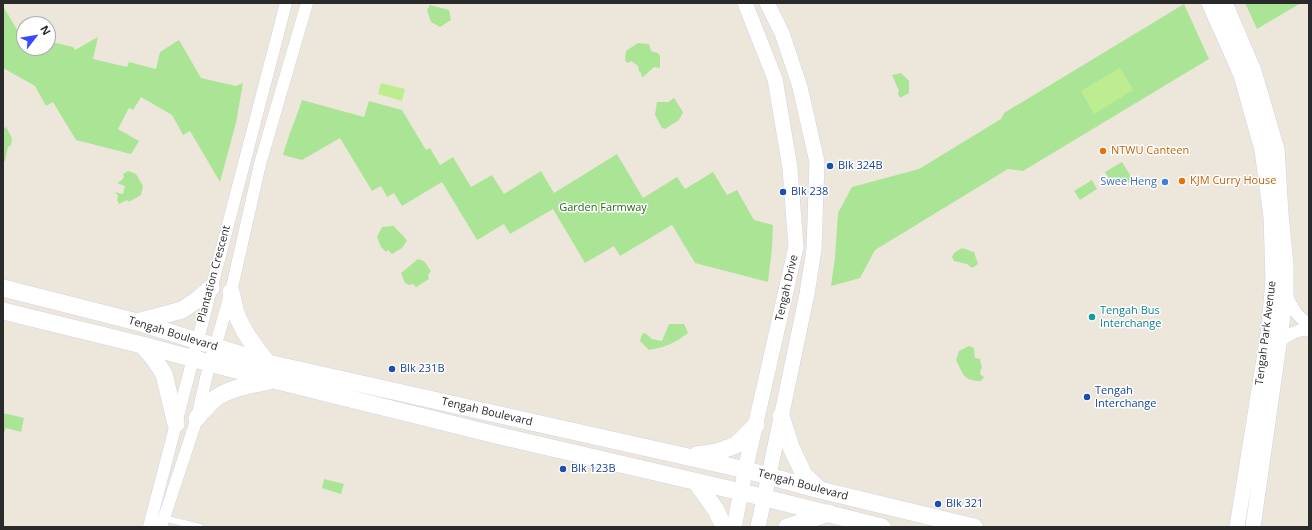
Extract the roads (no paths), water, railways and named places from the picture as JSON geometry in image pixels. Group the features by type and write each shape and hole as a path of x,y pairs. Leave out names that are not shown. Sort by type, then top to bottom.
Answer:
{"main road":[{"name":"Tengah Boulevard","path":"3,288 137,322 268,363 746,470 820,490 974,527"},
{"path":"137,322 182,310 211,288"},
{"path":"231,292 236,313 242,326 253,345 268,363"},
{"name":"Tengah Boulevard","path":"3,311 142,345 274,380 882,527"},
{"path":"142,345 155,360 164,374 176,424"},
{"path":"197,418 216,398 224,393 241,387 274,380"},
{"path":"781,416 791,447 804,475 820,490"},
{"path":"685,456 717,452 736,445 756,425"},
{"path":"696,482 716,510 724,527"},
{"path":"787,527 829,513"}],"street":[{"name":"Plantation Crescent","path":"148,527 286,3"},
{"name":"Plantation Crescent","path":"162,523 197,418 231,292 260,164 307,3"},
{"name":"Tengah Drive","path":"734,527 796,247 790,168 775,79 745,3"},
{"name":"Tengah Drive","path":"758,527 807,294 814,249 817,162 800,87 782,33 767,3"},
{"name":"Tengah Park Avenue","path":"1210,3 1241,75 1262,150 1271,217 1273,279 1269,328 1237,527"},
{"name":"Tengah Park Avenue","path":"1225,3 1254,71 1277,149 1286,266 1286,295 1253,527"},
{"path":"269,68 273,78 278,79 286,76"},
{"path":"1286,295 1295,312 1300,318 1309,324"},
{"path":"1280,341 1294,332 1306,329 1309,330"}],"lane":[{"path":"162,523 200,527"}],"place":[{"name":"NTWU Canteen","path":"1103,151"},
{"name":"Blk 324B","path":"830,166"},
{"name":"KJM Curry House","path":"1182,181"},
{"name":"Swee Heng","path":"1165,182"},
{"name":"Blk 238","path":"783,192"},
{"name":"Tengah Bus Interchange","path":"1092,317"},
{"name":"Blk 231B","path":"392,369"},
{"name":"Tengah Interchange","path":"1087,397"},
{"name":"Blk 123B","path":"563,469"},
{"name":"Blk 321","path":"938,504"}],"park label":[{"name":"Garden Farmway","path":"603,208"}]}
